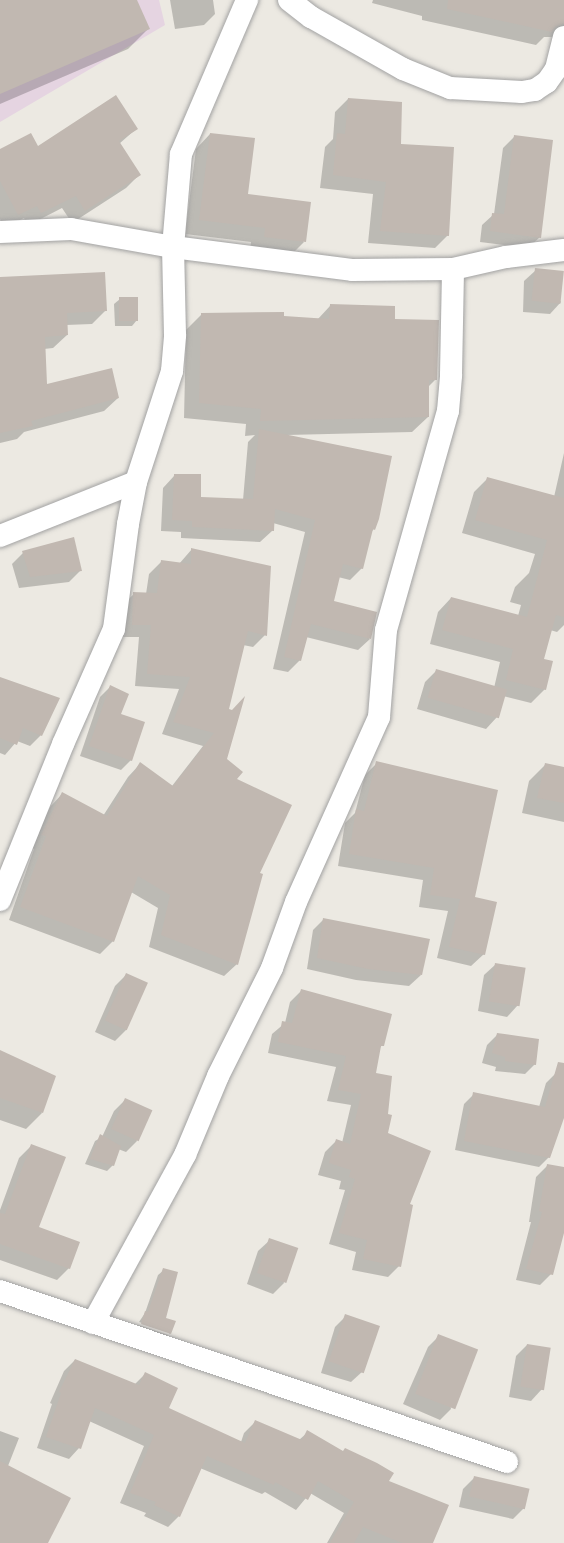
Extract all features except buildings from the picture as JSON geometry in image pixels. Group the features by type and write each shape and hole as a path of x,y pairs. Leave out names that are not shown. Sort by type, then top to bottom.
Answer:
{"street":[{"path":"0,900 63,744 114,629 136,482 172,372 175,335 173,247 181,154 247,0"},
{"path":"290,0 311,16 403,69 450,88 522,92 535,90 547,82 556,69 564,37"},
{"path":"0,232 71,229 173,247 352,270 453,269 506,257 564,250"},
{"path":"93,1323 185,1155 218,1076 272,968 296,902 379,717 386,630 448,411 453,269"},
{"path":"0,536 136,482"},
{"path":"0,1292 507,1462"}],"shaded area":[{"path":"0,0 159,0 165,25 0,122"}]}
